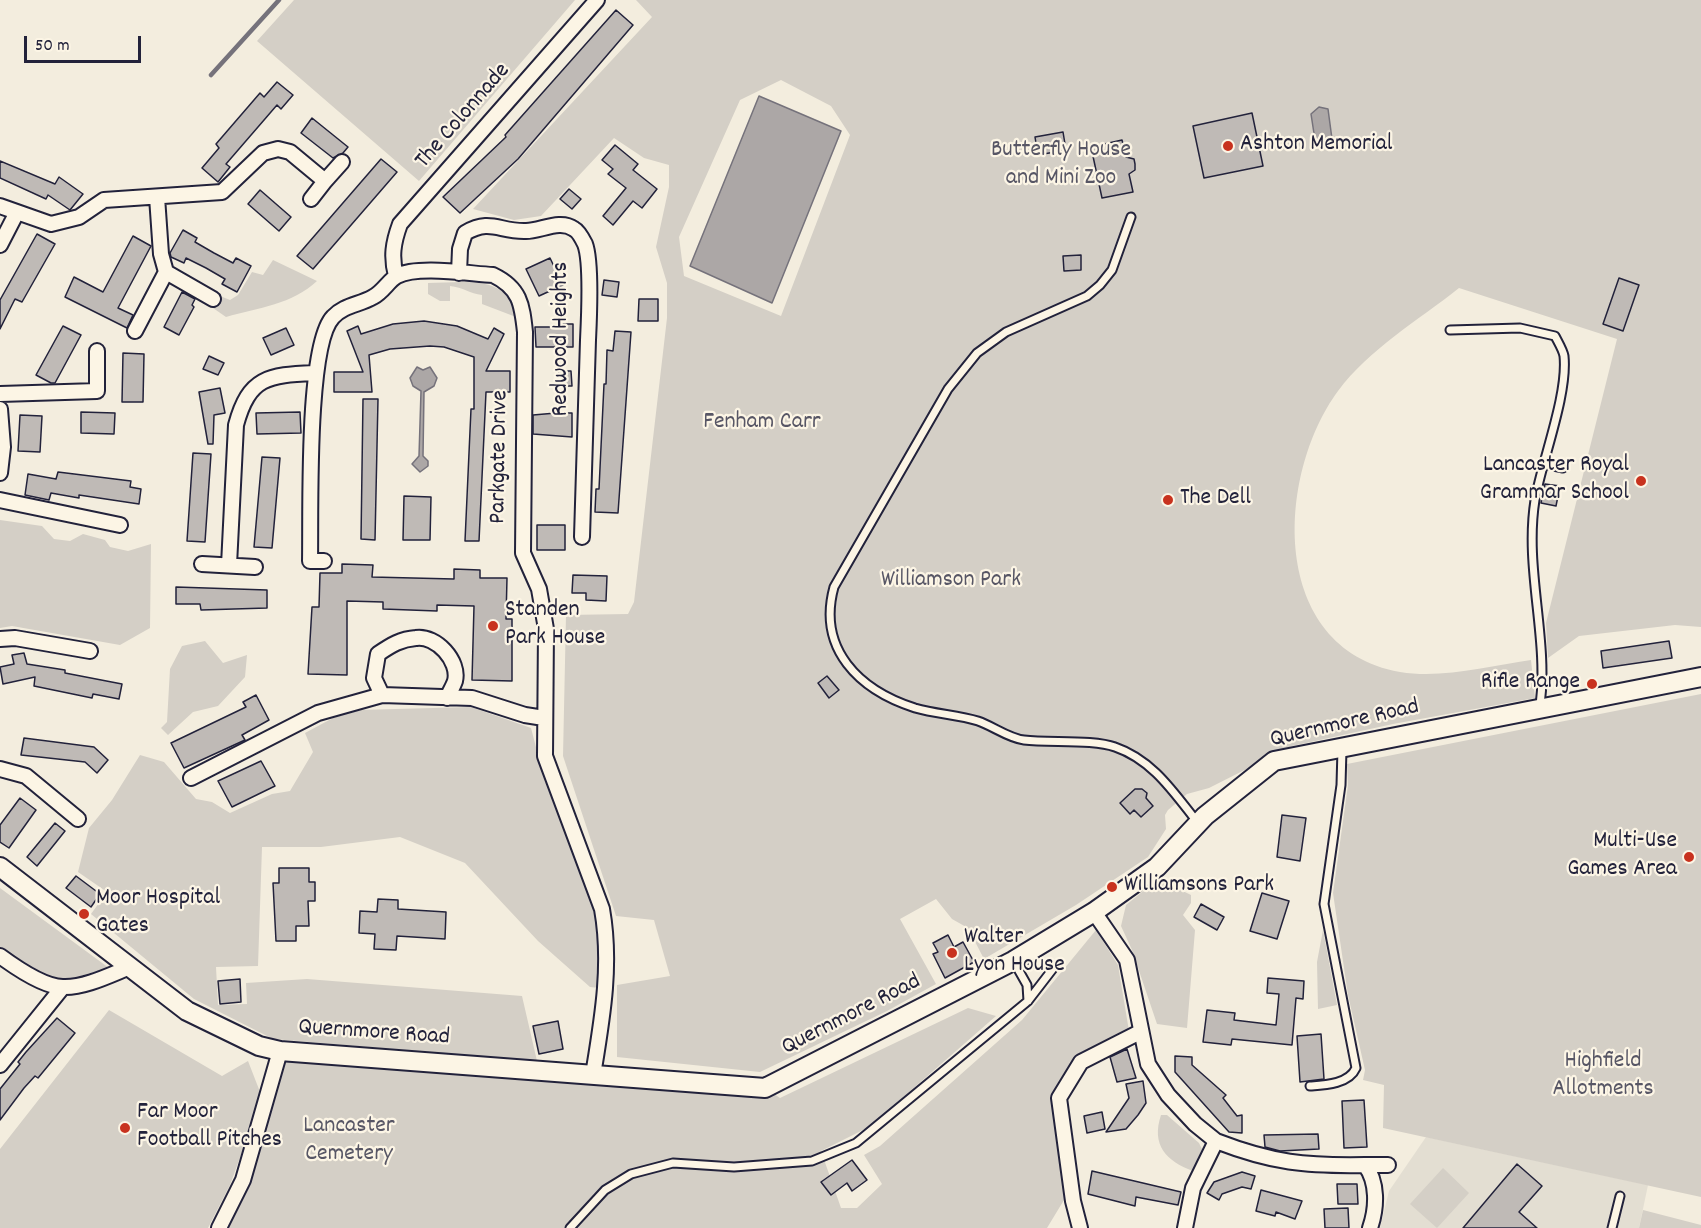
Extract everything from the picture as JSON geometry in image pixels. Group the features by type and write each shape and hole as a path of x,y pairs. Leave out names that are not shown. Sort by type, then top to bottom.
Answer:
{"street":[{"name":"The Colonnade","path":"396,276 392,262 393,243 400,224 597,0"},
{"path":"0,206 16,214 51,224 79,217 104,200 222,192 263,153 278,149 290,152 325,181"},
{"path":"311,199 342,162"},
{"path":"135,331 166,272 161,254 157,197"},
{"path":"0,245 16,214"},
{"name":"Redwood Heights","path":"459,273 460,249 465,233 479,225 526,231 544,230 559,224 575,229 585,244 590,302 582,537"},
{"path":"166,272 213,299"},
{"name":"Parkgate Drive","path":"396,276 415,272 493,275 514,288 522,299 525,332 523,553 539,589 546,629 545,756 602,909 605,926 606,996 593,1075"},
{"path":"324,561 310,561 315,373 322,333 331,318 343,308 374,297 396,276"},
{"path":"0,394 97,391 98,351"},
{"path":"229,565 236,425 241,406 251,389 267,378 280,374 315,373"},
{"path":"0,409 3,447 0,473"},
{"path":"0,500 120,525"},
{"path":"202,564 255,567"},
{"path":"382,695 374,678 378,654 394,642 419,637 439,645 451,659 455,679 447,698"},
{"path":"0,639 15,638 90,651"},
{"name":"Quernmore Road","path":"0,867 187,1011 259,1046 280,1051 765,1088 1013,961 1094,912 1157,867 1198,823 1274,761 1701,677"},
{"path":"191,778 318,713 382,695 472,698 525,715 544,718"},
{"path":"0,769 26,776 78,819"},
{"path":"1094,912 1127,960 1148,1064 1161,1086 1195,1124 1216,1141 1283,1163 1388,1165"},
{"path":"0,956 24,973 62,988 101,979 130,968"},
{"path":"0,1065 62,988"},
{"path":"1080,1228 1073,1201 1059,1098 1081,1062 1140,1032"},
{"path":"219,1228 243,1180 280,1051"},
{"path":"1185,1228 1193,1188 1216,1141"},
{"path":"1365,1165 1372,1174 1375,1191 1370,1228"}],"lane":[{"path":"1131,217 1112,270 1100,285 1087,296 1006,332 977,353 948,389 834,587 829,608 831,631 839,656 850,669 875,688 914,708 979,722 1021,740 1113,745 1138,756 1158,774 1198,823"},
{"path":"1450,330 1520,327 1555,336 1564,355 1563,377 1535,501 1532,560 1543,684 1540,708"},
{"path":"1544,464 1563,468"},
{"path":"1310,1086 1327,1085 1350,1077 1356,1068 1324,904 1341,785 1343,747"},
{"path":"1013,961 1027,985 1028,1001"},
{"path":"570,1228 605,1190 631,1174 672,1163 734,1167 812,1161 856,1143 1028,1001 1055,966"},
{"path":"1612,1228 1620,1196"}],"shaded area":[{"path":"759,96 841,131 772,303 690,266"},
{"path":"1319,107 1328,109 1332,139 1325,143 1315,140 1311,114"},
{"path":"417,367 423,370 430,367 437,378 434,386 424,392 423,456 428,461 428,466 420,472 412,464 419,456 421,391 413,386 410,378"},
{"path":"1426,1137 1648,1185 1639,1228 1380,1228 1389,1191"}],"green space":[{"path":"294,0 575,0 419,181 257,41"},
{"name":"Williamson Park","path":"636,0 1701,0 1701,627 1675,625 1579,636 1548,658 1546,623 1617,339 1459,288 1379,348 1338,391 1317,426 1303,467 1296,510 1296,554 1306,595 1326,630 1357,656 1400,672 1416,674 1466,671 1531,660 1535,698 1393,724 1292,746 1209,788 1187,794 1168,810 1165,815 1166,829 1148,857 1076,905 984,959 968,928 952,919 936,899 900,919 936,984 887,1011 760,1072 617,1057 617,985 670,976 654,920 616,916 563,756 566,615 628,614 634,602 667,318 667,283 656,247 669,187 669,165 644,158 614,138 541,216 514,220 473,209 652,17","holes":["781,80 831,106 850,135 781,316 684,276 679,237 740,100"]},
{"path":"273,260 317,281 297,295 263,308 226,317 213,308 220,296 230,300 238,295 252,272 263,275"},
{"path":"469,282 494,287 504,293 512,303 516,317 482,304 482,295 455,287 450,286 450,301 440,301 428,294 428,283"},
{"path":"0,520 42,526 54,539 70,541 83,534 105,540 110,547 128,551 151,544 150,628 120,645 12,626 0,628"},
{"path":"205,641 223,663 247,655 245,677 218,706 193,712 168,735 161,728 167,722 170,669 182,646"},
{"name":"Highfield Allotments","path":"1701,694 1701,1197 1383,1128 1384,1085 1363,1080 1365,1070 1348,995 1333,893 1348,785 1347,764"},
{"path":"471,707 531,728 544,778 599,923 599,988 590,987 538,941 465,863 400,837 321,847 262,847 258,966 216,967 218,1005 247,1004 246,983 307,979 522,996 537,1061 273,1039 194,999 91,914 107,892 78,872 89,828 112,800 140,755 164,762 196,799 212,802 230,813 272,794 290,791 313,752 305,733 333,718 358,710"},
{"path":"1158,879 1191,895 1191,903 1183,915 1195,930 1187,1028 1157,1024 1132,950 1121,926 1126,905"},
{"path":"0,888 109,968 62,981 26,967 0,949"},
{"name":"Lancaster Cemetery","path":"1096,930 1118,965 1129,1031 1079,1055 1054,1094 1067,1195 1047,1228 219,1228 280,1051 765,1088 780,1098 968,1008 996,1016 869,1127 821,1151 841,1208 857,1208 882,1184 864,1155 880,1146 1022,1020"},
{"path":"1323,930 1337,1005 1318,1009 1317,962"},
{"name":"Far Moor Football Pitches","path":"109,1010 222,1076 248,1061 262,1097 230,1185 208,1228 0,1228 0,1149"},
{"path":"1161,1115 1167,1115 1199,1143 1202,1149 1193,1171 1175,1162 1163,1150 1158,1135"},
{"path":"1443,1168 1469,1193 1437,1228 1410,1204"},
{"path":"1643,1210 1701,1225 1701,1228 1639,1228"}],"building":[{"path":"616,10 633,25 518,159 460,213 443,197 506,137 505,135"},
{"path":"277,82 293,95 281,109 277,105 226,164 230,167 218,182 202,168 219,148 216,144 260,93 264,97"},
{"name":"Ashton Memorial","path":"1252,113 1263,166 1204,178 1193,126"},
{"path":"312,118 348,147 343,153 333,158 301,133"},
{"path":"1063,132 1066,150 1038,155 1035,137"},
{"path":"1122,140 1126,157 1134,159 1135,170 1129,174 1133,192 1102,198 1091,147"},
{"path":"615,145 638,164 633,170 657,189 642,208 633,201 613,225 603,216 626,188 608,174 613,169 602,160"},
{"path":"381,159 397,172 313,269 297,256"},
{"path":"0,161 55,184 59,177 83,194 70,210 48,195 46,199 0,178"},
{"path":"569,189 581,199 572,209 560,199"},
{"path":"260,190 291,217 279,231 248,204"},
{"path":"183,230 197,238 195,242 214,253 233,263 236,258 251,266 237,292 222,284 225,279 206,268 186,258 184,263 171,257 170,253"},
{"path":"37,234 55,244 22,302 15,299 0,329 0,300"},
{"path":"133,236 151,246 118,308 133,315 127,328 65,297 74,277 103,292"},
{"path":"1081,255 1081,270 1064,271 1063,256"},
{"path":"550,258 563,285 539,296 526,269"},
{"path":"1619,278 1639,285 1623,331 1603,324"},
{"path":"604,280 619,282 617,297 602,295"},
{"path":"182,292 195,299 192,305 194,307 179,335 164,327"},
{"path":"639,299 658,299 658,321 638,321"},
{"path":"424,321 457,326 488,339 494,328 504,334 486,371 510,371 510,392 486,392 479,541 465,541 471,409 474,409 474,357 444,347 390,349 369,355 372,392 334,392 334,372 363,372 347,331 358,326 361,334 393,324"},
{"path":"557,324 573,324 573,347 536,347 535,327 557,327"},
{"path":"63,326 81,335 55,383 51,383 36,375"},
{"path":"286,328 294,345 271,355 263,338"},
{"path":"615,331 631,332 618,513 595,512 596,489 599,489 607,350 613,351"},
{"path":"123,353 144,354 143,402 122,402"},
{"path":"209,356 224,363 218,375 203,369"},
{"path":"558,371 571,371 572,386 558,386"},
{"path":"220,388 225,413 214,415 213,444 208,444 199,392"},
{"path":"363,399 378,399 375,540 361,539"},
{"path":"81,412 115,413 114,434 81,433"},
{"path":"300,412 301,433 257,434 256,413"},
{"path":"572,413 572,437 533,434 533,415"},
{"path":"20,415 42,416 40,452 18,451"},
{"path":"193,453 211,454 205,542 187,541"},
{"path":"262,457 280,458 272,548 254,547"},
{"path":"58,472 131,481 130,487 141,489 139,504 79,495 79,498 51,493 49,500 25,495 28,474 56,479"},
{"path":"1545,484 1560,486 1556,506 1541,503"},
{"path":"404,496 431,497 430,540 403,540"},
{"path":"537,525 565,525 565,550 537,550"},
{"name":"Standen Park House","path":"342,564 373,565 372,577 454,579 454,569 480,570 480,578 507,578 506,619 512,619 512,681 472,680 474,606 437,605 437,611 383,609 383,602 347,601 347,675 308,674 312,607 319,607 320,573 342,573"},
{"path":"573,575 607,576 606,601 586,600 586,593 572,593"},
{"path":"176,587 267,590 267,608 201,610 200,604 176,604"},
{"path":"1669,641 1672,658 1603,668 1601,651"},
{"path":"24,653 27,664 65,670 65,673 122,684 119,699 93,694 92,698 34,686 35,677 3,684 0,667 14,664 12,655"},
{"path":"827,676 839,690 829,698 818,683"},
{"path":"256,695 269,720 242,735 245,740 184,768 171,743 246,707 243,702"},
{"path":"24,738 94,747 108,760 97,773 85,762 21,755"},
{"path":"261,761 275,786 232,807 218,781"},
{"path":"1135,789 1142,789 1147,793 1146,798 1153,806 1141,817 1134,810 1130,814 1120,803"},
{"path":"20,798 36,810 9,848 0,842 0,825"},
{"path":"1282,815 1306,818 1300,861 1277,857"},
{"path":"55,823 65,831 37,866 27,857"},
{"path":"279,868 309,868 309,882 315,882 315,901 308,901 309,926 296,926 296,941 276,941 273,883 279,883"},
{"path":"76,876 100,894 91,907 66,888"},
{"path":"1262,893 1289,901 1277,939 1250,931"},
{"path":"378,899 398,900 398,909 446,912 445,939 397,936 396,950 374,949 375,934 359,933 360,911 377,912"},
{"path":"1201,904 1224,917 1217,930 1194,917"},
{"name":"Walter Lyon House","path":"948,935 954,947 963,942 974,962 945,978 933,954 938,952 933,943"},
{"path":"1268,978 1304,981 1303,999 1296,998 1292,1045 1232,1039 1231,1045 1203,1042 1207,1010 1235,1013 1234,1020 1276,1025 1279,994 1267,993"},
{"path":"240,979 241,1002 220,1004 218,981"},
{"path":"57,1018 75,1033 38,1078 35,1076 24,1088 0,1120 0,1089 20,1064 18,1062 26,1052"},
{"path":"558,1021 563,1049 539,1054 533,1026"},
{"path":"1321,1034 1324,1079 1300,1082 1297,1036"},
{"path":"1127,1049 1136,1078 1117,1082 1110,1057"},
{"path":"1175,1056 1192,1057 1192,1065 1226,1095 1223,1098 1237,1116 1242,1115 1242,1133 1229,1132 1175,1072"},
{"path":"1143,1081 1146,1103 1138,1115 1126,1129 1106,1132 1129,1098 1126,1084"},
{"path":"1364,1100 1367,1147 1344,1148 1342,1101"},
{"path":"1102,1112 1105,1129 1087,1133 1084,1116"},
{"path":"1318,1134 1319,1149 1280,1151 1265,1147 1264,1135"},
{"path":"852,1160 867,1180 852,1191 847,1183 831,1195 821,1182"},
{"path":"1517,1164 1542,1186 1519,1212 1537,1228 1463,1228"},
{"path":"1092,1171 1181,1192 1178,1205 1136,1197 1135,1206 1088,1194"},
{"path":"1242,1172 1255,1176 1251,1189 1242,1187 1222,1194 1219,1200 1207,1193 1214,1182"},
{"path":"1337,1184 1357,1184 1358,1204 1338,1204"},
{"path":"1261,1190 1302,1201 1295,1219 1276,1212 1275,1216 1256,1211"},
{"path":"1348,1208 1349,1228 1325,1228 1324,1209"}],"waterway":[{"path":"211,75 279,0"}],"place":[{"name":"Ashton Memorial","path":"1228,146"},
{"name":"Lancaster Royal Grammar School","path":"1641,481"},
{"name":"The Dell","path":"1168,500"},
{"name":"Standen Park House","path":"493,626"},
{"name":"Rifle Range","path":"1592,684"},
{"name":"Multi-Use Games Area","path":"1689,857"},
{"name":"Williamsons Park","path":"1112,887"},
{"name":"Moor Hospital Gates","path":"84,914"},
{"name":"Walter Lyon House","path":"952,953"},
{"name":"Far Moor Football Pitches","path":"125,1128"}],"park label":[{"name":"Butterfly House and Mini Zoo","path":"1061,166"},
{"name":"Fenham Carr","path":"762,424"}]}
